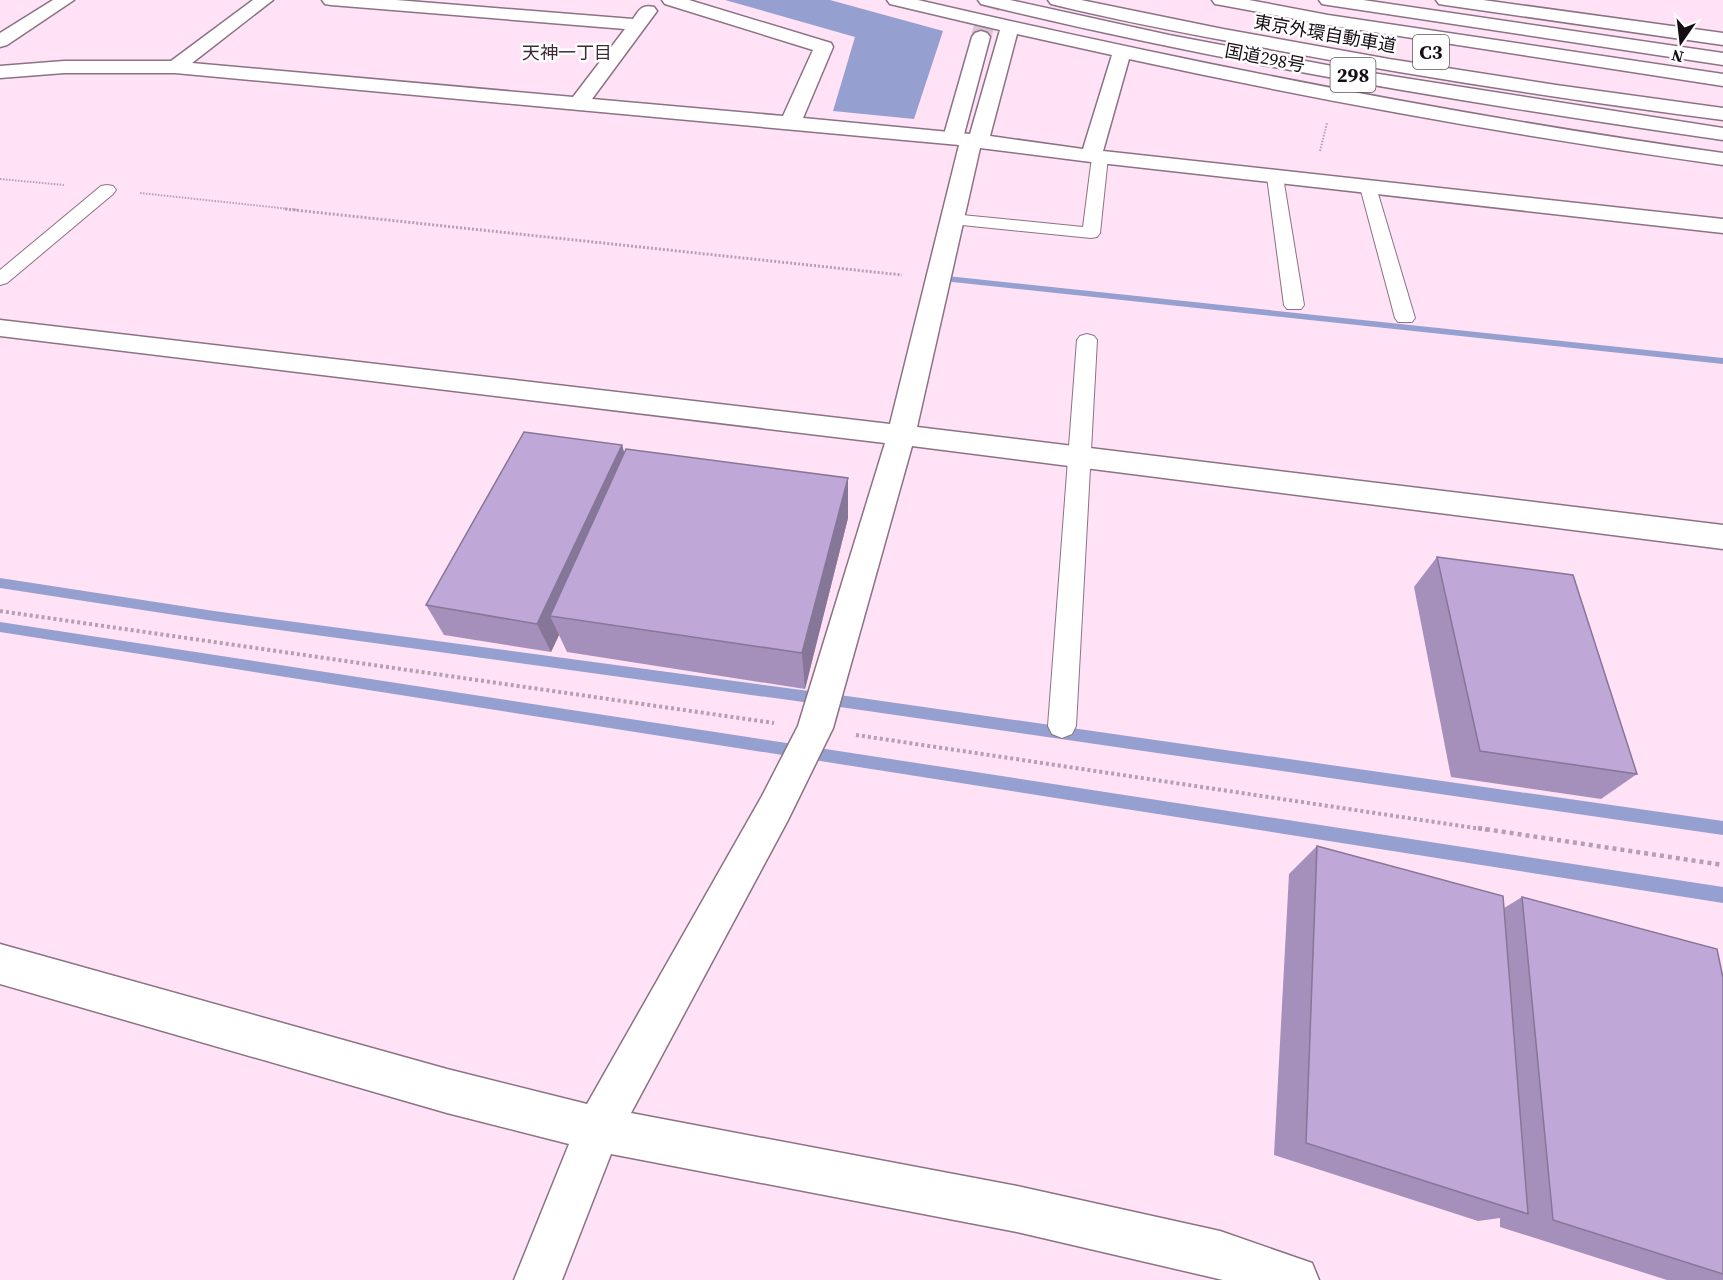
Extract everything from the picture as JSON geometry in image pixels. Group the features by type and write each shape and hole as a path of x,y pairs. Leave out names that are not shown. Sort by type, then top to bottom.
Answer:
{"main road":[{"path":"0,41 65,0"},
{"path":"175,66 264,0"},
{"path":"331,0 637,25"},
{"path":"579,103 656,0"},
{"path":"671,0 824,46 791,122"},
{"path":"896,0 1123,52 1716,164"},
{"name":"国道298号","path":"987,0 1120,30 1285,63 1581,114 1723,134"},
{"name":"298","path":"1058,0 1189,28 1436,73 1723,114"},
{"name":"東京外環自動車道","path":"1141,0 1395,46 1723,98"},
{"name":"東京外環自動車道","path":"1221,0 1384,29 1723,80"},
{"path":"1328,0 1723,59"},
{"path":"1445,0 1492,4 1723,39"},
{"path":"967,139 1006,34 1012,28"},
{"path":"538,1280 598,1129 776,808 815,728 901,435 952,219 967,139 981,37"},
{"path":"1096,157 1118,61 1123,52"},
{"path":"0,72 64,68 175,66 967,139 1096,157 1723,226"},
{"path":"0,328 901,435 1723,537"},
{"path":"0,964 447,1091 598,1129 1017,1209 1221,1267 1294,1280"}],"lane":[{"path":"952,219 1090,233 1096,157"},
{"path":"1275,177 1294,305"},
{"path":"1368,188 1405,318"},
{"path":"0,279 107,190"},
{"path":"1062,726 1087,340"}],"path":[{"path":"0,179 938,279"},
{"path":"0,611 815,728 1723,865"}],"water":[{"path":"725,0 830,0 943,31 914,119 833,111 855,37"}],"building":[{"path":"524,432 622,445 537,624 426,605"},
{"path":"626,449 848,478 802,653 550,616"},
{"path":"1437,557 1573,575 1637,774 1480,751"},
{"path":"1317,846 1503,896 1528,1214 1306,1143"},
{"path":"1522,897 1717,949 1723,978 1723,1274 1553,1220"}],"waterway":[{"path":"947,279 1723,361"},
{"path":"0,583 214,616 854,703 1723,828"},
{"path":"0,627 1723,895"}],"tunnel":[{"path":"981,37 992,0"}],"district":[{"name":"天神一丁目","path":"567,53"}]}
